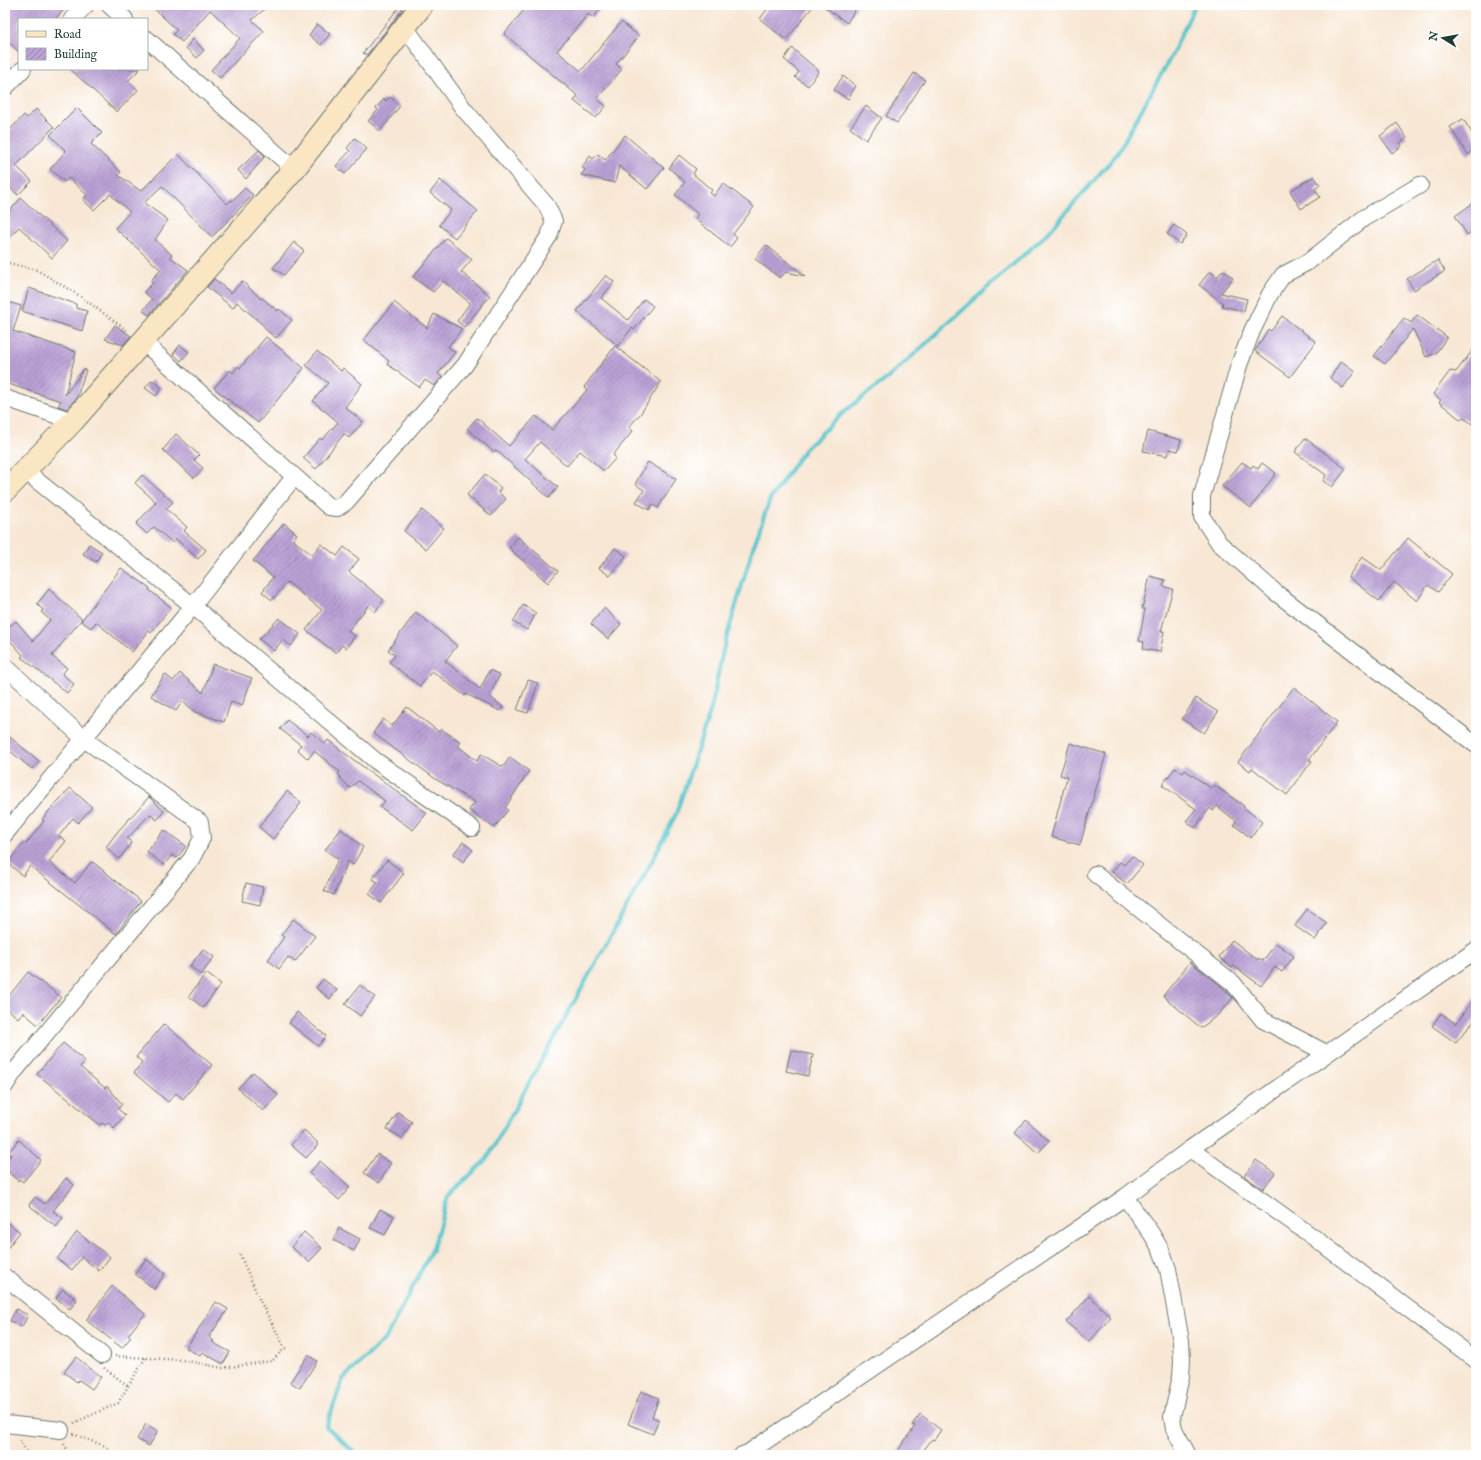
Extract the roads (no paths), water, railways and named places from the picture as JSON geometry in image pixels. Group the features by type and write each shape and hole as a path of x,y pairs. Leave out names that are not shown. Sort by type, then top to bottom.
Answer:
{"street":[{"path":"73,18 86,5"},
{"path":"109,5 124,18"},
{"path":"5,491 73,421 294,169 422,5"},
{"path":"142,341 329,507 337,508 346,502 465,365 549,236 554,221 546,206 463,108 405,27"},
{"path":"148,40 294,169"},
{"path":"5,88 22,70"},
{"path":"1420,185 1364,218 1308,262 1283,275 1267,300 1239,365 1202,496 1202,517 1219,543 1275,592 1476,745"},
{"path":"5,398 73,421"},
{"path":"25,471 193,606 376,761 472,828"},
{"path":"5,834 193,606 294,477"},
{"path":"5,666 84,739 200,822 202,838 192,858 8,1074"},
{"path":"1095,874 1233,983 1263,1020 1326,1053"},
{"path":"742,1455 755,1448 1125,1197 1326,1053 1476,950"},
{"path":"1190,1149 1316,1239 1476,1360"},
{"path":"1125,1197 1151,1233 1161,1250 1168,1269 1181,1341 1182,1361 1181,1376 1172,1416 1174,1429 1188,1455"},
{"path":"5,1277 102,1355"},
{"path":"5,1424 61,1430"}],"waterway":[{"path":"357,1455 326,1426 343,1379 386,1338 433,1248 448,1196 487,1159 651,863 676,814 711,709 723,650 752,551 770,499 805,449 845,411 889,377 1049,232 1117,154 1172,55 1195,5"}]}
